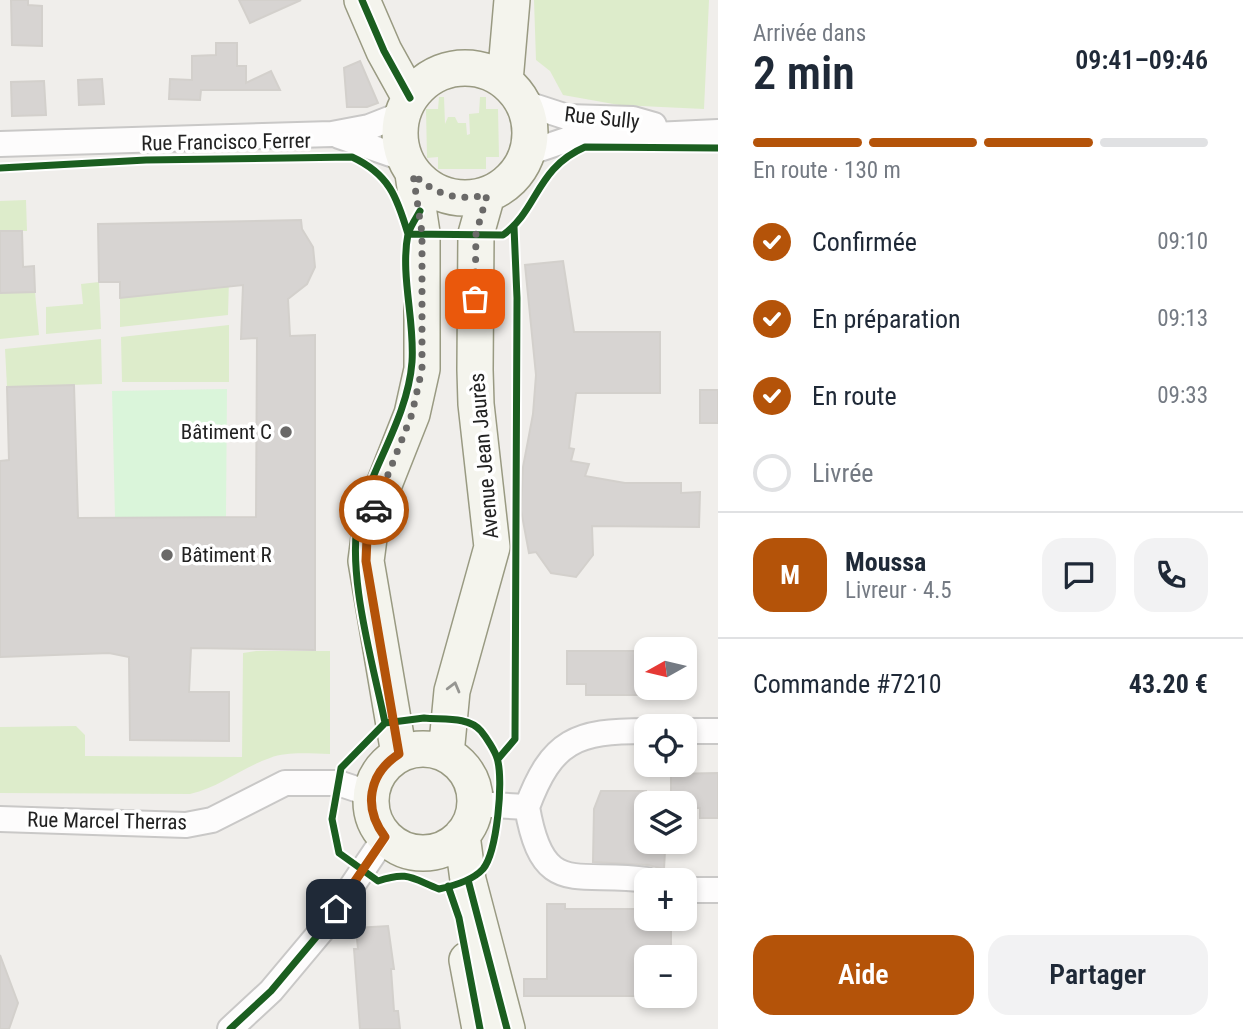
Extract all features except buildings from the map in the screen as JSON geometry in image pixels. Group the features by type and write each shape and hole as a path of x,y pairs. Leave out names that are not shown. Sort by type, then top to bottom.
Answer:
{"main road":[{"path":"486,81 485,38 493,0"},
{"path":"486,81 512,0"},
{"path":"363,2 394,41 486,81 531,136 528,153 512,179 487,195 455,198 426,186 409,167"},
{"path":"363,2 406,106"},
{"path":"399,754 370,595 367,550 372,515 420,388 422,233 399,130 406,106 424,82 486,81"},
{"name":"Avenue Jean Jaurès","path":"446,754 452,691 492,547 476,404 475,370 476,234 487,195"},
{"path":"456,831 407,851 385,837 373,817 371,794 380,771 399,754 423,749 446,754 468,775 456,831 459,918 480,1029"},
{"path":"456,831 507,1029"}],"street":[{"name":"Rue Sully","path":"486,81 567,117 633,119 682,133"},
{"name":"Rue Francisco Ferrer","path":"0,144 332,134 369,127 406,106"},
{"name":"Rue Sully","path":"528,153 569,139 718,132"},
{"name":"Rue Francisco Ferrer","path":"332,134 366,143 409,167"},
{"path":"697,731 718,732"},
{"path":"634,732 591,735 562,747 540,771 527,807 532,836 544,862 565,877 634,880"},
{"name":"Rue Marcel Therras","path":"0,819 186,824 212,820 285,783 338,783 371,794"},
{"path":"456,831 527,807"},
{"path":"230,1029 271,991 323,929 385,837"},
{"path":"697,890 718,890"}],"green space":[{"path":"534,0 709,0 704,109 619,105 563,95 550,71 536,60"},
{"path":"439,97 444,97 445,124 448,117 455,117 458,123 466,123 467,135 470,134 469,114 479,113 480,97 486,97 486,109 498,109 499,157 486,157 486,169 438,169 438,157 427,158 426,109 438,109"},
{"path":"26,200 27,231 0,231 0,201"},
{"path":"229,280 228,315 120,327 120,298 221,288"},
{"path":"99,282 101,329 46,334 46,307 83,304 81,284"},
{"path":"35,292 39,335 0,339 0,293"},
{"path":"229,325 229,382 122,382 121,337"},
{"path":"101,339 102,384 7,387 5,349"},
{"path":"227,389 226,517 115,518 112,391"},
{"path":"330,651 330,754 300,753 277,756 190,794 0,793 0,727 76,726 85,735 85,756 242,757 243,653"}],"cycle path":[{"path":"362,0 384,51 410,98"},
{"path":"408,234 503,235 524,214 556,166 585,147 718,148"},
{"path":"0,168 146,160 352,157 375,171 390,188 408,234"},
{"path":"385,723 362,617 356,535 366,493 398,420 409,382 412,330 406,250 409,231 420,211"},
{"path":"498,759 515,739 517,298 514,227"},
{"path":"424,718 462,721 476,726 492,748 499,768 498,815 488,860 483,869 474,876 439,889 403,876 378,881 339,853 332,819 341,768 385,723 424,718"},
{"path":"230,1029 271,991 323,929 385,837"},
{"path":"468,880 507,1029"},
{"path":"448,886 459,918 480,1029"}],"way so far":[{"path":"374,510 420,388 422,233 413,174 440,194 471,199 487,195 479,215 476,234 475,299"}],"place":[{"name":"Bâtiment C","path":"286,432"},
{"name":"Bâtiment R","path":"167,555"}],"route":[{"path":"336,909 385,837 373,817 371,794 380,771 388,761 399,754 366,561 367,538 374,510"}]}
